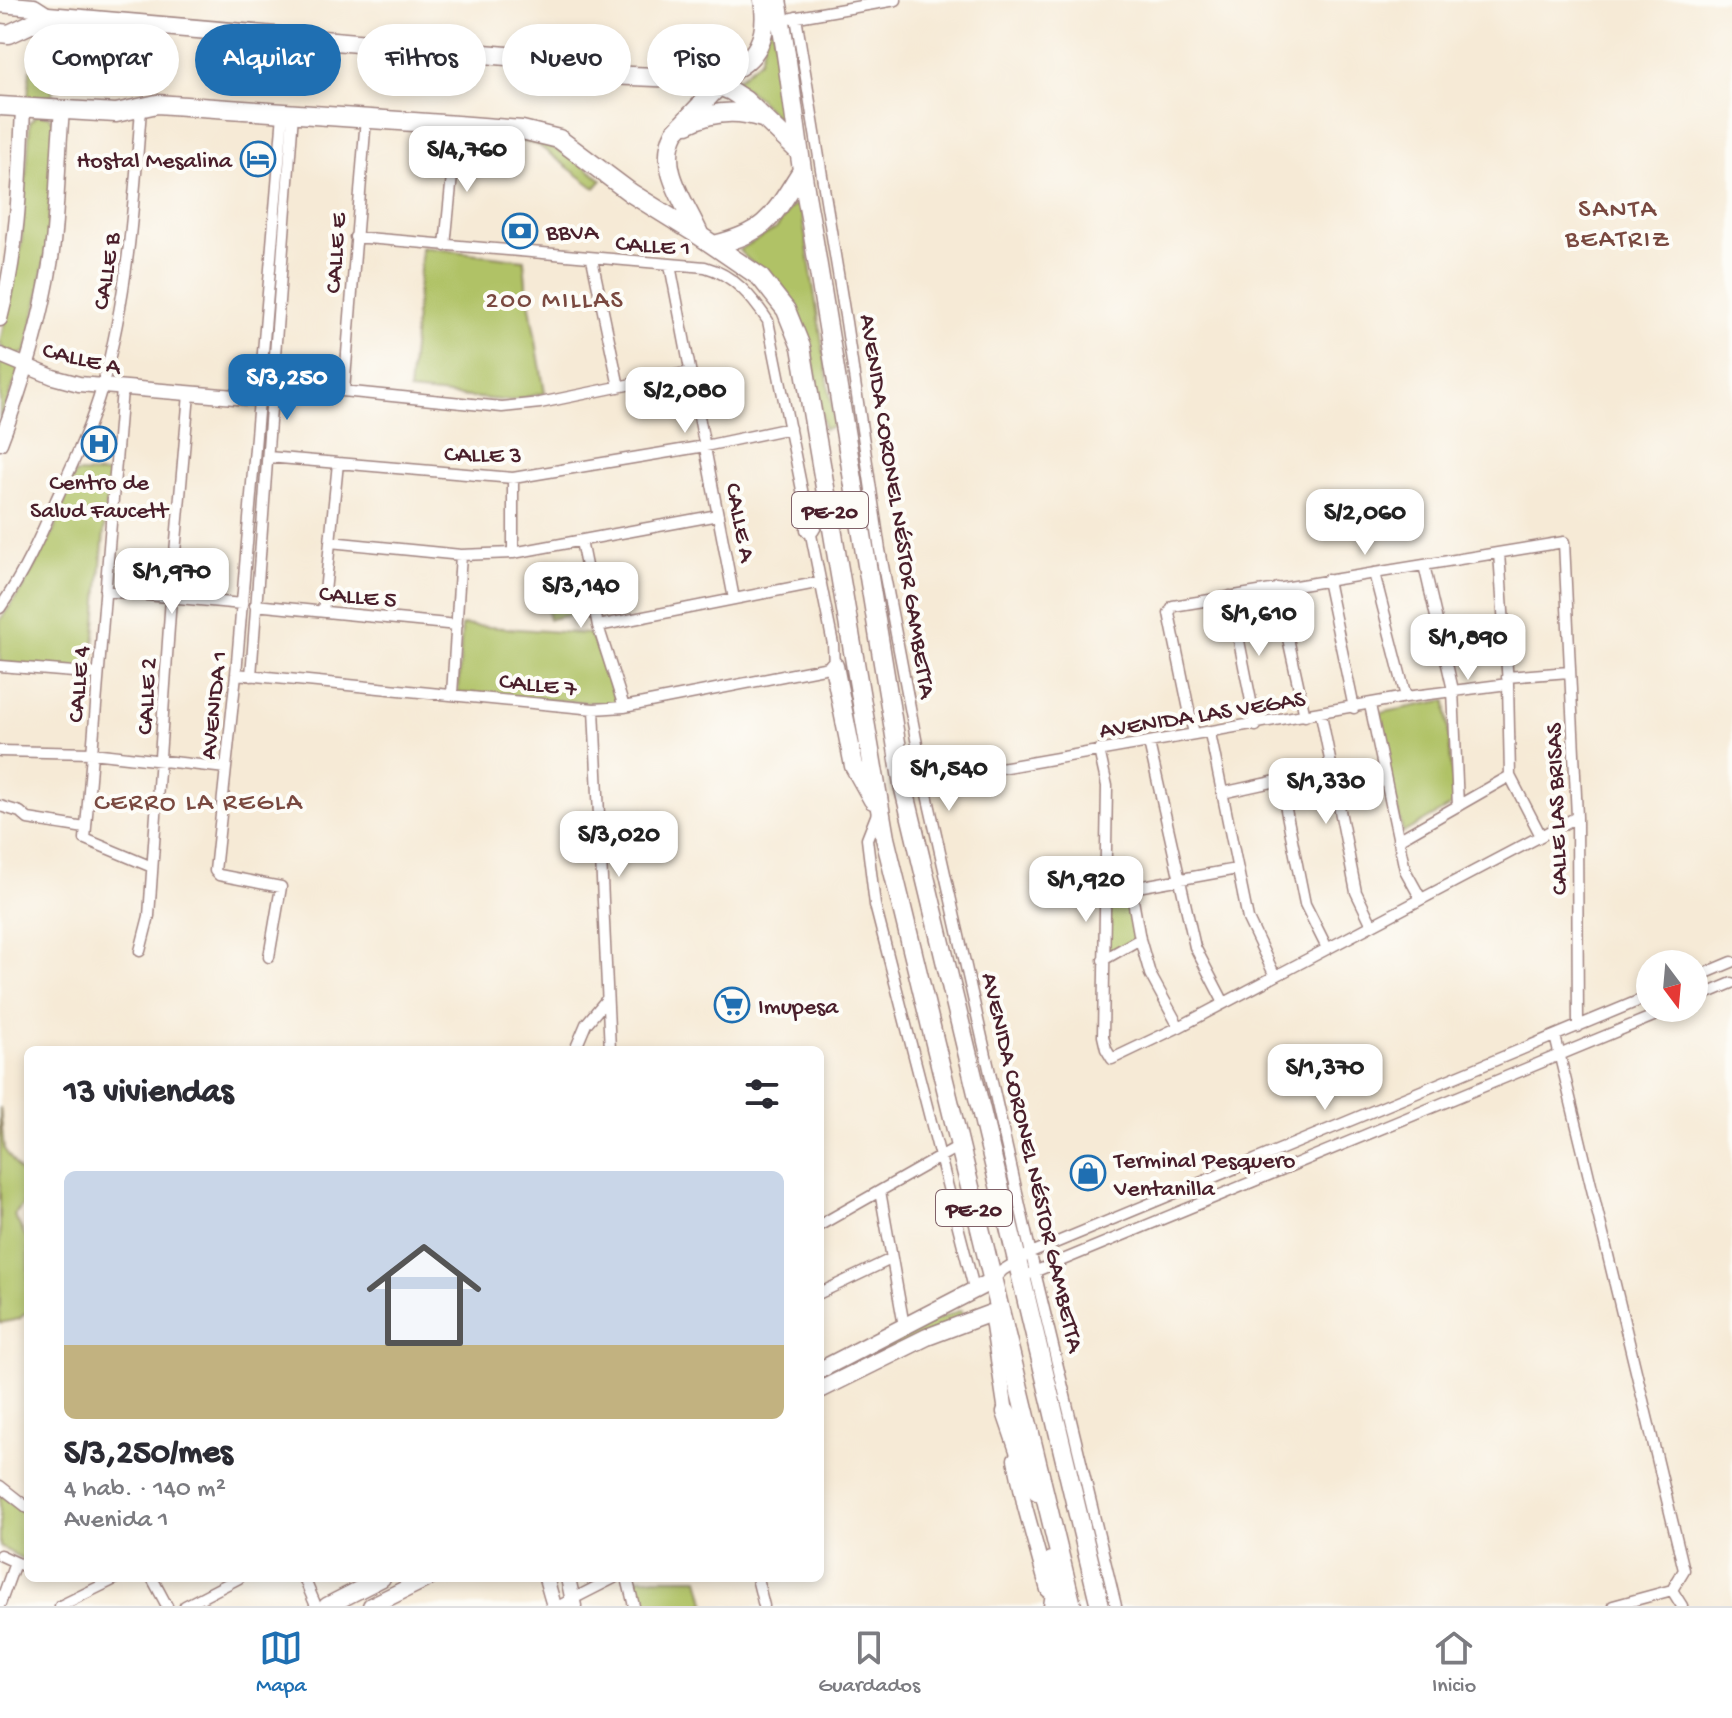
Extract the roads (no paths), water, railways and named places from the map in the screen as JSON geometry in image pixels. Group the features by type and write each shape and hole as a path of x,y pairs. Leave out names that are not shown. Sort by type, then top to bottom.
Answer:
{"highway":[{"path":"749,59 762,42 765,27 763,0"},
{"name":"PE-20","path":"777,0 788,19 797,150 903,785 1025,1266 1100,1606"},
{"path":"0,33 9,34 48,16 507,56 608,75 647,78"},
{"path":"675,132 701,96"},
{"path":"737,96 745,100 797,150"},
{"path":"0,106 116,113 157,104 522,130 559,139 631,193 707,240 736,239 764,225 781,206 801,172"},
{"path":"675,132 695,119 718,112 765,119"},
{"name":"PE-20","path":"675,132 669,143 668,156 672,180 707,240 760,277 795,327 805,366 879,809 1072,1606"},
{"path":"810,529 828,498"},
{"path":"834,666 854,766 879,809"},
{"path":"991,1313 992,1281"},
{"path":"1006,1412 1026,1471 1050,1515"},
{"path":"1053,1606 1055,1593 1051,1559 1055,1534"}],"main road":[{"path":"0,4 34,7 48,16"},
{"path":"824,1368 992,1281"},
{"path":"824,1388 927,1337 991,1313"},
{"path":"338,1603 375,1582"},
{"path":"371,1606 420,1582"}],"street":[{"path":"788,19 896,0"},
{"name":"AVENIDA CORONEL NÉSTOR GAMBETTA","path":"788,19 846,322 878,536 924,781 1025,1266 1116,1606"},
{"path":"0,319 20,206 23,108"},
{"name":"CALLE B","path":"0,608 12,591 50,514 102,388 126,277 141,109"},
{"path":"0,443 41,311 51,256 62,111"},
{"name":"AVENIDA 1","path":"251,676 268,457 265,400 272,384 288,114"},
{"name":"AVENIDA 1","path":"269,957 281,887 219,875 215,871 265,400 288,114"},
{"name":"CALLE E","path":"344,391 366,118"},
{"path":"445,246 457,125"},
{"name":"CALLE 1","path":"355,237 714,270 751,294 768,321 833,644 834,666"},
{"path":"592,259 619,387"},
{"name":"CALLE A","path":"670,265 734,599"},
{"name":"CALLE A","path":"0,355 53,377 102,388 265,400"},
{"path":"272,384 502,407 540,403 690,372"},
{"name":"CALLE 4","path":"85,833 122,389"},
{"name":"CALLE 2","path":"140,951 149,916 189,394"},
{"name":"CALLE 3","path":"268,457 513,478 705,446 790,428"},
{"path":"323,612 338,463"},
{"path":"513,478 513,553"},
{"path":"330,542 461,555 513,553 718,515"},
{"path":"581,541 598,626 624,707"},
{"name":"CALLE LAS BRISAS","path":"1499,553 1564,542 1577,817 1578,1027"},
{"path":"1194,734 1169,613 1173,606 1499,553 1508,680 1510,776 1541,836"},
{"path":"452,694 461,555"},
{"path":"1424,565 1453,690 1458,806"},
{"path":"1374,573 1406,697"},
{"path":"1327,580 1354,708"},
{"path":"598,626 821,582"},
{"path":"1277,588 1305,716"},
{"path":"105,591 242,604"},
{"path":"1230,596 1256,726"},
{"name":"CALLE 5","path":"255,605 457,625"},
{"path":"0,666 98,674"},
{"name":"CALLE 7","path":"236,674 594,709 624,707 834,666"},
{"name":"AVENIDA LAS VEGAS","path":"903,785 1256,726 1406,697 1569,672"},
{"path":"1370,705 1405,870 1421,899"},
{"path":"594,709 610,1046"},
{"path":"1321,714 1356,892 1372,925"},
{"path":"1210,733 1248,919 1275,976"},
{"path":"1149,743 1195,947 1224,1003"},
{"path":"1099,750 1107,786 1103,1036 1109,1056 1116,1058 1577,817"},
{"path":"0,751 92,753 226,768"},
{"path":"1222,793 1331,769"},
{"path":"1398,840 1510,776"},
{"path":"1280,780 1305,904 1327,948"},
{"path":"0,806 20,812 28,819 85,833 152,867"},
{"path":"879,809 867,839 875,905 975,1292"},
{"path":"1104,893 1237,869"},
{"path":"1131,889 1150,974 1179,1027"},
{"path":"1103,960 1140,939"},
{"path":"1708,972 1732,962"},
{"path":"1708,993 1732,983"},
{"path":"577,1046 586,1024 607,999"},
{"path":"992,1281 1146,1204 1636,1002"},
{"path":"1025,1266 1153,1222 1640,1022"},
{"path":"586,1024 600,1024 609,1029"},
{"path":"1555,1036 1684,1570 1672,1590 1613,1606"},
{"path":"824,1223 959,1146"},
{"path":"880,1191 904,1326"},
{"path":"1146,1204 1153,1222"},
{"path":"824,1291 891,1259"},
{"path":"991,1313 1025,1507 1053,1606"},
{"path":"0,1486 24,1505"},
{"path":"0,1555 24,1566"},
{"path":"0,1604 15,1563"},
{"path":"60,1606 109,1582"},
{"path":"154,1582 167,1606"},
{"path":"185,1606 231,1582"},
{"path":"306,1582 316,1606"},
{"path":"547,1582 556,1606 574,1602 607,1582"},
{"path":"569,1582 574,1602"},
{"path":"628,1582 634,1606"},
{"path":"758,1582 762,1605"},
{"path":"1672,1590 1682,1606"}],"place":[{"name":"Hostal Mesalina","path":"258,159"},
{"name":"BBVA","path":"520,231"},
{"name":"Centro de Salud Faucett","path":"99,444"},
{"name":"Imupesa","path":"732,1005"},
{"name":"Terminal Pesquero Ventanilla","path":"1088,1173"}],"district":[{"name":"SANTA BEATRIZ","path":"1618,222"},
{"name":"200 MILLAS","path":"555,298"},
{"name":"CERRO LA REGLA","path":"199,800"}]}
